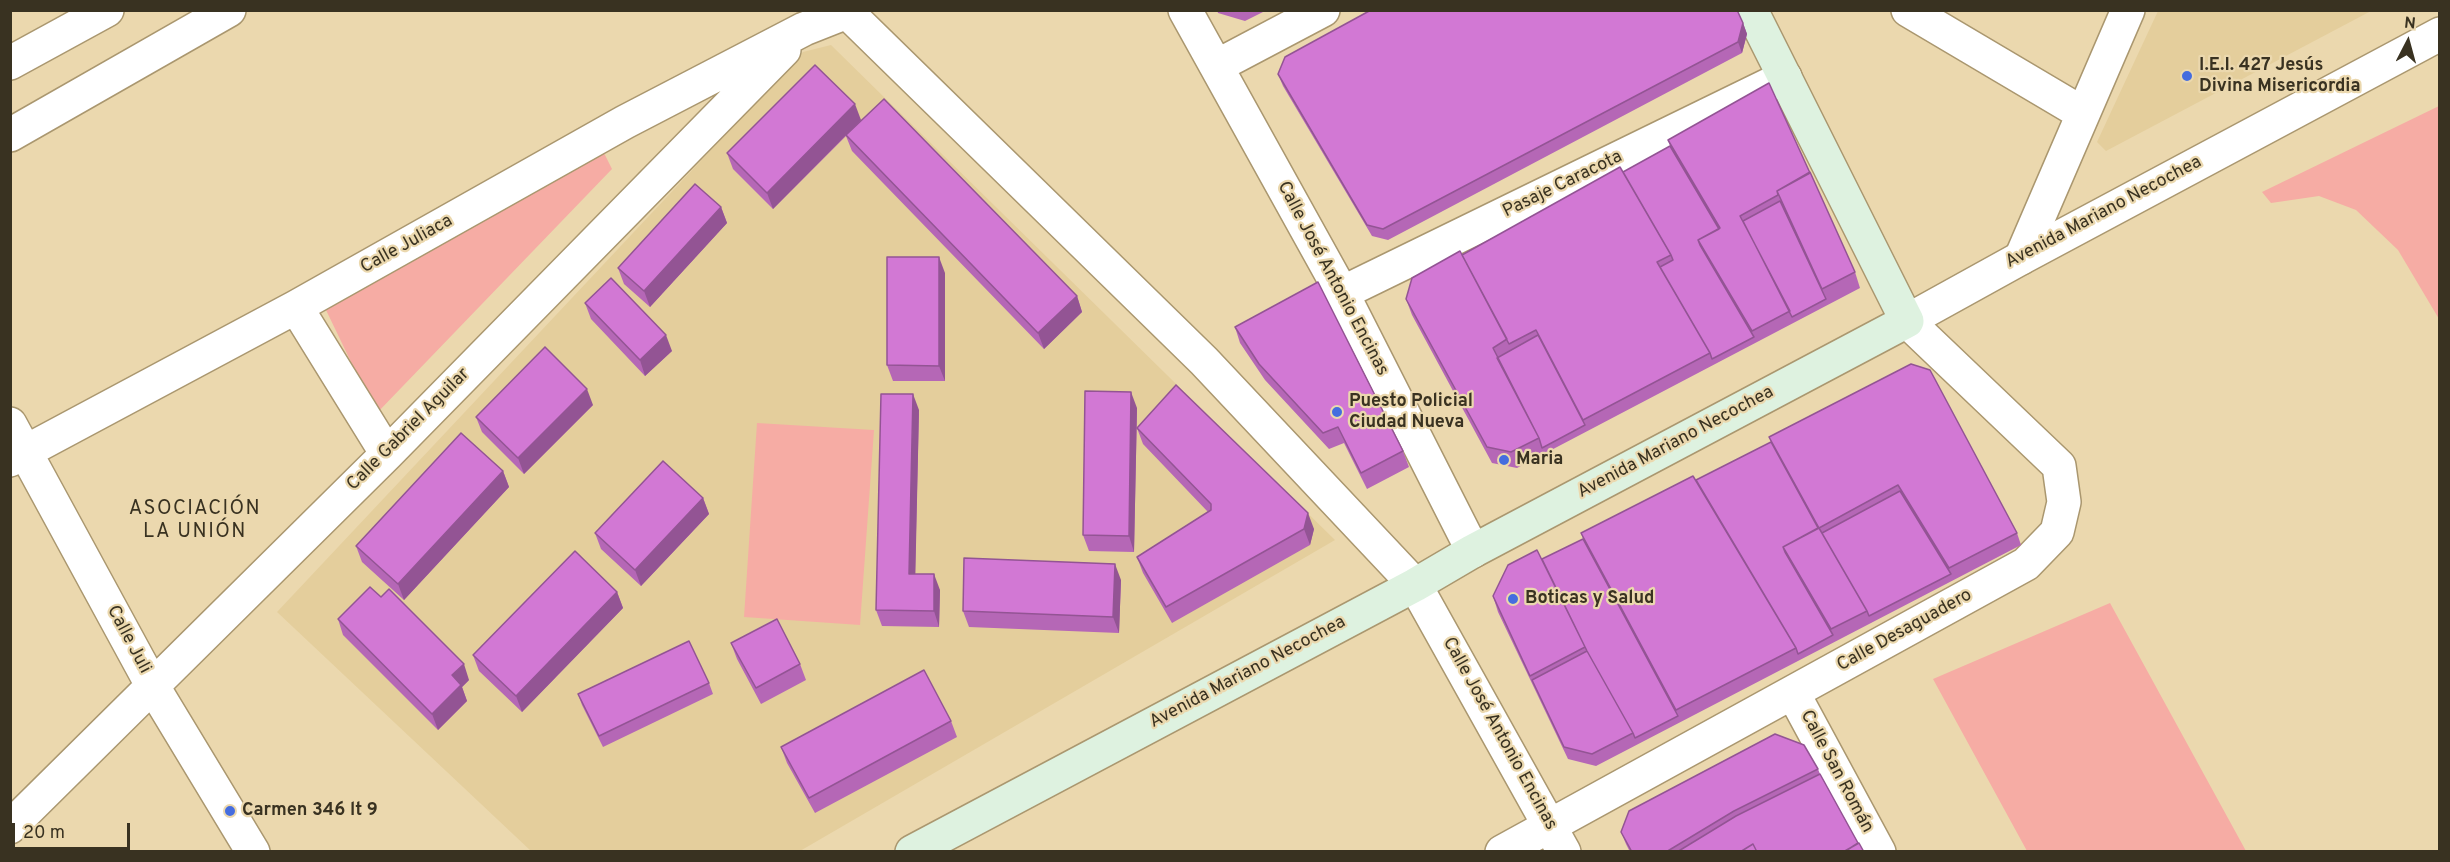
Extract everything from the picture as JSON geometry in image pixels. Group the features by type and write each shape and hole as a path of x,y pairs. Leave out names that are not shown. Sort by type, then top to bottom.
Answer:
{"main road":[{"path":"1751,10 1907,321"},
{"name":"Avenida Mariano Necochea","path":"912,852 1415,585 1473,550 1907,321"}],"street":[{"path":"10,63 107,10"},
{"path":"10,135 229,10"},
{"name":"Calle José Antonio Encinas","path":"1185,10 1342,293 1473,550"},
{"path":"1217,66 1323,10"},
{"path":"1908,10 2082,113"},
{"path":"2021,258 2128,10"},
{"name":"Calle Juliaca","path":"16,445 296,307 625,122 804,29 847,12 1204,361 1415,585"},
{"name":"Calle Gabriel Aguilar","path":"10,827 387,454 804,29"},
{"name":"Avenida Mariano Necochea","path":"1907,321 2439,34"},
{"name":"Pasaje Caracota","path":"1342,293 1785,77"},
{"path":"296,307 387,454"},
{"name":"Calle Desaguadero","path":"1502,852 1557,838 1793,693 2026,564 2057,532 2064,502 2059,466 1907,321"},
{"name":"Calle Juli","path":"16,445 152,685 253,852"},
{"name":"Calle José Antonio Encinas","path":"1415,585 1557,838"},
{"name":"Calle San Román","path":"1793,693 1879,852"}],"shaded area":[{"name":"I.E.I. 427 Jesús Divina Misericordia","path":"2158,10 2371,11 2106,151 2097,142"},
{"path":"831,45 1335,540 800,851 531,851 277,612 803,52"},
{"path":"2439,106 2439,319 2398,250 2356,210 2319,196 2271,203 2262,192"},
{"path":"602,149 612,169 376,414 326,310"},
{"path":"757,423 874,430 860,625 744,617"},
{"path":"2110,603 2246,851 2027,851 1933,679"}],"building":[{"path":"1371,10 1737,10 1743,23 1738,42 1383,229 1367,225 1278,74 1285,57"},
{"path":"815,65 855,104 767,193 727,153"},
{"path":"1769,83 1810,173 1777,191 1778,195 1740,216 1790,311 1752,331 1698,240 1720,228 1668,140"},
{"path":"884,99 1077,296 1038,333 846,135"},
{"path":"1670,146 1719,229 1698,240 1700,245 1754,337 1712,359 1660,267 1673,260 1671,255 1623,172"},
{"path":"1620,167 1671,255 1657,262 1710,353 1583,420 1536,330 1509,344 1462,255"},
{"path":"1810,172 1855,272 1822,289 1777,191"},
{"path":"695,184 721,207 644,291 618,268"},
{"path":"1780,201 1826,299 1792,317 1743,221"},
{"path":"1460,251 1507,339 1493,348 1539,438 1511,452 1487,447 1406,299 1412,278"},
{"path":"887,257 939,257 939,366 887,365"},
{"path":"611,278 666,335 640,360 585,303"},
{"name":"Puesto Policial Ciudad Nueva","path":"1318,282 1403,451 1361,473 1338,427 1323,433 1259,364 1235,327"},
{"path":"1538,335 1585,425 1542,448 1497,358"},
{"path":"545,347 587,389 518,458 476,417"},
{"path":"1911,364 1930,370 2017,533 1949,568 1898,485 1819,528 1769,437"},
{"path":"1176,385 1308,513 1304,529 1166,607 1137,557 1211,510 1211,504 1137,428"},
{"path":"1085,391 1131,392 1129,536 1083,535"},
{"path":"881,394 913,394 909,574 934,574 934,611 876,610"},
{"path":"461,433 503,471 398,584 356,546"},
{"path":"1771,442 1818,528 1783,547 1833,635 1798,654 1696,480"},
{"path":"663,461 703,498 635,570 595,533"},
{"path":"1693,476 1796,648 1676,710 1581,533"},
{"path":"1900,491 1951,574 1869,616 1822,533"},
{"path":"1819,528 1867,611 1831,629 1783,547"},
{"path":"1583,539 1678,716 1635,738 1587,651 1542,559"},
{"path":"1537,550 1585,647 1530,676 1493,596 1508,565"},
{"path":"575,551 617,592 516,696 473,655"},
{"path":"964,558 1115,564 1113,617 963,611"},
{"path":"370,587 381,597 389,589 464,664 452,675 461,685 432,714 338,619"},
{"path":"777,619 800,664 756,688 731,643"},
{"path":"689,641 709,683 599,736 578,694"},
{"path":"1587,651 1633,733 1592,754 1564,747 1532,680"},
{"path":"924,670 951,721 809,798 781,747"},
{"path":"1775,734 1804,745 1818,769 1734,811 1666,852 1632,852 1621,832 1629,811"},
{"path":"1820,774 1858,843 1844,852 1757,852 1753,844 1740,852 1677,852 1736,816"},
{"path":"1859,843 1864,852 1843,852"},
{"path":"1753,844 1757,852 1740,852"}],"place":[{"name":"I.E.I. 427 Jesús Divina Misericordia","path":"2187,76"},
{"name":"Puesto Policial Ciudad Nueva","path":"1337,412"},
{"name":"Maria","path":"1504,460"},
{"name":"Boticas y Salud","path":"1513,599"},
{"name":"Carmen 346 lt 9","path":"230,811"}],"district":[{"name":"ASOCIACIÓN LA UNIÓN","path":"195,522"}]}
